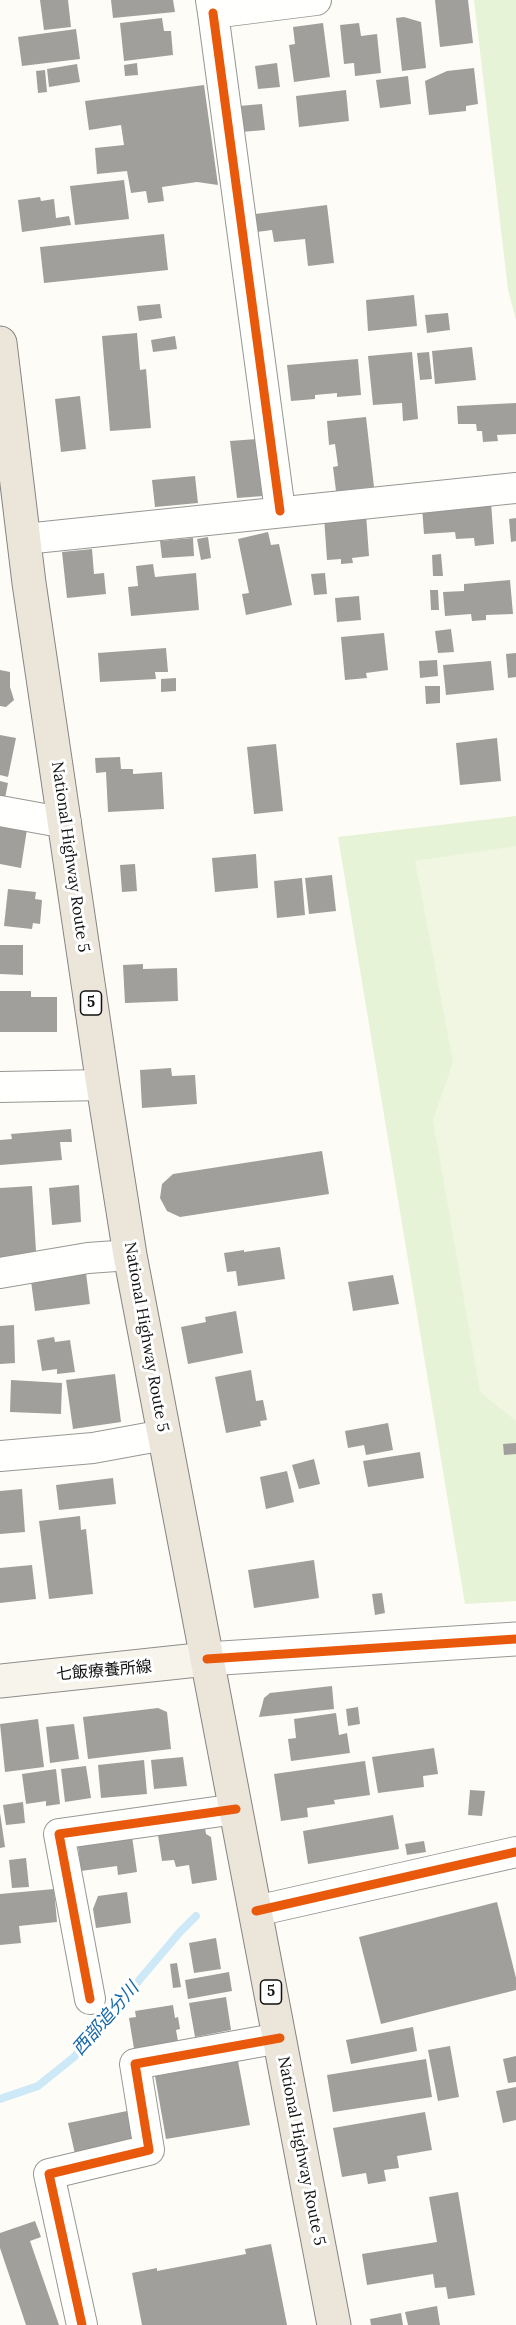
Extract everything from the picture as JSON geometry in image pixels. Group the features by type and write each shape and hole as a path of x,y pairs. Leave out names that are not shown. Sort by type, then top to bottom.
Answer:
{"highway":[{"name":"National Highway Route 5","path":"0,343 29,583 66,823 102,1085 130,1255 334,2325"}],"main road":[{"name":"七飯療養所線","path":"0,1681 207,1659"}],"street":[{"path":"280,511 212,7 316,0"},
{"path":"25,538 516,488"},
{"path":"0,811 66,823"},
{"path":"0,1087 102,1085"},
{"path":"0,1273 88,1258 130,1255"},
{"path":"0,1456 93,1448 164,1435"},
{"path":"207,1659 516,1639"},
{"path":"90,1998 59,1834 236,1809"},
{"path":"256,1911 516,1852"},
{"path":"82,2325 49,2174 148,2150 135,2064 280,2038"}],"green space":[{"path":"474,0 516,0 516,320 508,290"},
{"path":"516,816 516,1601 465,1604 338,837"},
{"path":"516,846 516,1421 480,1392 433,1120 453,1062 415,861"}],"building":[{"path":"40,0 68,0 71,27 44,30"},
{"path":"111,0 173,0 175,12 113,18"},
{"path":"435,0 468,0 473,43 440,47"},
{"path":"404,17 421,22 426,68 402,71 396,18"},
{"path":"162,18 164,31 171,31 173,55 124,61 120,23"},
{"path":"323,23 330,77 294,82 289,45 295,44 293,27"},
{"path":"359,23 361,36 377,34 381,73 355,76 354,63 344,64 340,25"},
{"path":"76,29 80,59 22,66 18,37"},
{"path":"137,63 138,75 125,76 124,65"},
{"path":"277,63 280,87 258,89 255,66"},
{"path":"77,64 80,82 49,87 47,69"},
{"path":"474,68 478,104 466,106 466,111 429,115 425,81 447,71"},
{"path":"45,70 47,92 38,93 36,71"},
{"path":"408,76 411,104 380,108 376,80"},
{"path":"204,85 218,185 197,182 162,187 164,201 148,203 146,191 131,193 127,171 97,174 95,148 124,145 121,125 89,130 85,101"},
{"path":"346,90 349,121 299,127 296,96"},
{"path":"262,104 265,130 241,132 239,106"},
{"path":"124,180 129,219 75,225 70,186"},
{"path":"40,197 41,201 54,199 56,218 69,216 71,225 22,232 18,200"},
{"path":"327,205 334,263 308,266 305,239 274,242 272,230 249,233 247,215"},
{"path":"164,234 168,270 44,283 40,247"},
{"path":"414,295 417,326 368,331 366,300"},
{"path":"160,304 162,318 139,321 137,306"},
{"path":"448,313 450,330 427,333 425,315"},
{"path":"137,333 140,370 146,369 151,428 110,431 102,336"},
{"path":"175,336 177,349 153,352 151,340"},
{"path":"472,347 476,380 435,384 432,351"},
{"path":"412,352 418,419 403,421 402,403 373,405 368,356"},
{"path":"429,352 432,379 420,380 417,353"},
{"path":"358,359 361,395 337,397 337,393 315,395 315,399 291,401 287,365"},
{"path":"80,396 86,449 61,452 55,399"},
{"path":"516,403 516,434 497,435 498,441 483,442 482,431 477,431 476,424 458,424 457,406"},
{"path":"366,417 374,487 336,491 333,467 338,466 335,444 329,445 327,421"},
{"path":"257,439 263,496 237,498 230,441"},
{"path":"195,476 198,503 155,507 152,480"},
{"path":"491,502 494,544 475,546 474,538 456,539 455,532 424,534 422,507"},
{"path":"366,514 369,556 352,558 353,563 341,564 341,559 327,560 324,517"},
{"path":"516,518 516,541 511,542 509,519"},
{"path":"268,532 271,545 279,544 292,605 246,615 242,594 249,593 238,539"},
{"path":"208,537 211,558 201,560 197,539"},
{"path":"193,538 194,556 162,558 160,541"},
{"path":"92,549 94,574 104,573 106,594 67,598 62,552"},
{"path":"441,554 443,576 433,576 432,555"},
{"path":"153,564 155,577 196,573 199,610 131,616 128,587 138,586 136,566"},
{"path":"325,573 327,594 314,595 311,574"},
{"path":"510,580 513,614 486,615 486,620 472,621 471,614 445,616 443,592 464,591 464,584"},
{"path":"430,590 438,590 439,610 431,610"},
{"path":"359,596 361,620 337,622 335,598"},
{"path":"451,629 454,652 438,653 435,631"},
{"path":"384,633 388,670 366,673 367,678 345,680 341,637"},
{"path":"166,648 168,672 155,672 156,679 100,682 98,653"},
{"path":"516,653 516,677 508,678 506,654"},
{"path":"437,660 438,676 420,678 419,661"},
{"path":"491,661 494,690 446,695 443,665"},
{"path":"0,670 10,672 10,687 14,700 6,707 0,706"},
{"path":"176,678 176,691 161,692 161,679"},
{"path":"425,686 440,686 440,703 426,704"},
{"path":"0,735 16,738 8,777 0,775"},
{"path":"497,738 501,781 460,785 456,743"},
{"path":"276,744 283,811 254,814 247,747"},
{"path":"120,757 121,769 133,769 133,774 162,772 164,809 108,812 106,772 96,773 95,758"},
{"path":"0,781 8,783 5,798 0,797"},
{"path":"0,825 27,829 21,868 0,864"},
{"path":"256,854 258,888 215,892 212,858"},
{"path":"135,864 137,891 122,892 120,865"},
{"path":"332,875 336,911 309,914 305,878"},
{"path":"302,878 305,915 277,918 274,881"},
{"path":"8,889 36,892 35,899 42,900 40,924 33,923 32,929 4,926"},
{"path":"0,945 23,945 23,975 0,974"},
{"path":"143,964 143,969 177,968 178,1001 125,1003 123,965"},
{"path":"0,991 31,991 31,997 57,997 57,1032 0,1032"},
{"path":"171,1068 172,1076 195,1075 197,1104 142,1108 140,1070"},
{"path":"71,1129 72,1142 60,1142 62,1160 0,1165 0,1140 12,1139 11,1134"},
{"path":"322,1151 329,1194 180,1217 167,1211 160,1198 162,1184 173,1174"},
{"path":"79,1185 81,1222 52,1225 49,1188"},
{"path":"32,1186 36,1251 28,1259 0,1261 0,1188"},
{"path":"280,1247 285,1279 238,1286 236,1271 227,1272 224,1253"},
{"path":"86,1273 90,1304 35,1311 31,1281"},
{"path":"393,1275 399,1304 353,1311 348,1282"},
{"path":"236,1311 243,1353 188,1364 181,1327 206,1322 205,1317"},
{"path":"14,1325 15,1363 0,1364 0,1326"},
{"path":"54,1337 55,1342 70,1340 75,1372 57,1374 57,1369 42,1371 37,1340"},
{"path":"251,1370 256,1401 263,1400 267,1420 260,1421 261,1426 226,1433 215,1377"},
{"path":"115,1374 121,1422 73,1429 66,1380"},
{"path":"11,1380 62,1383 61,1414 10,1412"},
{"path":"388,1423 393,1450 366,1455 364,1445 348,1448 345,1431"},
{"path":"516,1443 516,1454 504,1455 503,1444"},
{"path":"420,1452 424,1478 368,1487 363,1461"},
{"path":"314,1459 320,1484 299,1489 292,1465"},
{"path":"287,1471 294,1502 266,1509 260,1477"},
{"path":"113,1478 116,1504 59,1510 56,1485"},
{"path":"22,1489 25,1532 0,1534 0,1491"},
{"path":"80,1516 81,1530 86,1529 93,1594 49,1599 39,1521"},
{"path":"314,1560 319,1598 254,1608 248,1570"},
{"path":"32,1565 36,1599 0,1603 0,1568"},
{"path":"382,1593 385,1613 375,1615 372,1594"},
{"path":"332,1686 334,1709 259,1717 264,1698 270,1693"},
{"path":"358,1707 360,1724 348,1726 346,1709"},
{"path":"158,1708 167,1712 171,1749 88,1759 83,1717"},
{"path":"336,1713 339,1735 347,1733 350,1753 291,1761 288,1739 296,1738 294,1719"},
{"path":"38,1719 44,1767 5,1772 0,1724"},
{"path":"74,1724 79,1759 50,1763 46,1727"},
{"path":"434,1748 438,1774 423,1776 424,1787 378,1793 372,1757"},
{"path":"183,1757 187,1786 154,1789 151,1760"},
{"path":"144,1760 147,1794 101,1798 98,1765"},
{"path":"365,1761 370,1795 334,1800 335,1804 307,1808 308,1817 281,1821 274,1774"},
{"path":"86,1766 91,1798 65,1802 61,1769"},
{"path":"56,1769 60,1804 46,1806 46,1801 26,1804 22,1774"},
{"path":"470,1790 485,1791 482,1816 468,1815"},
{"path":"23,1802 25,1823 6,1825 3,1805"},
{"path":"0,1813 5,1847 0,1848"},
{"path":"393,1815 399,1849 308,1864 303,1831"},
{"path":"204,1822 206,1834 211,1837 217,1880 192,1884 189,1865 176,1867 174,1860 162,1861 157,1829"},
{"path":"132,1836 137,1872 118,1875 117,1866 81,1871 77,1838"},
{"path":"424,1841 426,1852 407,1855 405,1844"},
{"path":"26,1858 29,1887 12,1888 9,1860"},
{"path":"54,1889 57,1922 19,1926 21,1943 0,1945 0,1894"},
{"path":"127,1892 131,1923 96,1928 93,1909 98,1896"},
{"path":"497,1902 516,1978 516,1990 381,2024 359,1937"},
{"path":"216,1938 221,1969 194,1973 189,1943"},
{"path":"177,1963 181,1987 173,1988 170,1964"},
{"path":"229,1972 232,1991 188,1999 185,1980"},
{"path":"226,1997 231,2030 195,2037 189,2003"},
{"path":"173,2005 180,2029 176,2030 179,2047 135,2055 129,2018 136,2017 135,2011"},
{"path":"413,2027 417,2051 351,2064 346,2040"},
{"path":"450,2046 459,2097 438,2101 428,2050"},
{"path":"516,2056 516,2082 508,2083 503,2059"},
{"path":"426,2059 432,2097 333,2112 327,2075"},
{"path":"238,2061 250,2125 166,2139 155,2076"},
{"path":"516,2087 516,2120 503,2123 496,2091"},
{"path":"127,2111 134,2142 75,2154 68,2123"},
{"path":"425,2112 432,2150 397,2156 399,2168 384,2170 386,2181 368,2184 366,2173 342,2177 333,2128"},
{"path":"458,2192 475,2295 448,2299 446,2287 435,2288 433,2274 367,2285 362,2254 437,2242 429,2197"},
{"path":"35,2221 41,2237 30,2241 59,2325 26,2325 0,2248 0,2233"},
{"path":"271,2244 287,2325 142,2325 132,2273 157,2268 157,2271 246,2254 245,2249"},
{"path":"437,2306 440,2325 408,2325 405,2312"},
{"path":"401,2313 403,2325 371,2325 370,2319"}],"waterway":[{"name":"西部追分川","path":"0,2099 38,2086 74,2057 196,1916"}],"cycle path":[{"path":"213,13 280,511"},
{"path":"207,1659 516,1639"},
{"path":"90,1999 59,1834 236,1809"},
{"path":"256,1911 516,1852"},
{"path":"82,2325 49,2174 149,2150 135,2064 280,2038"}]}
